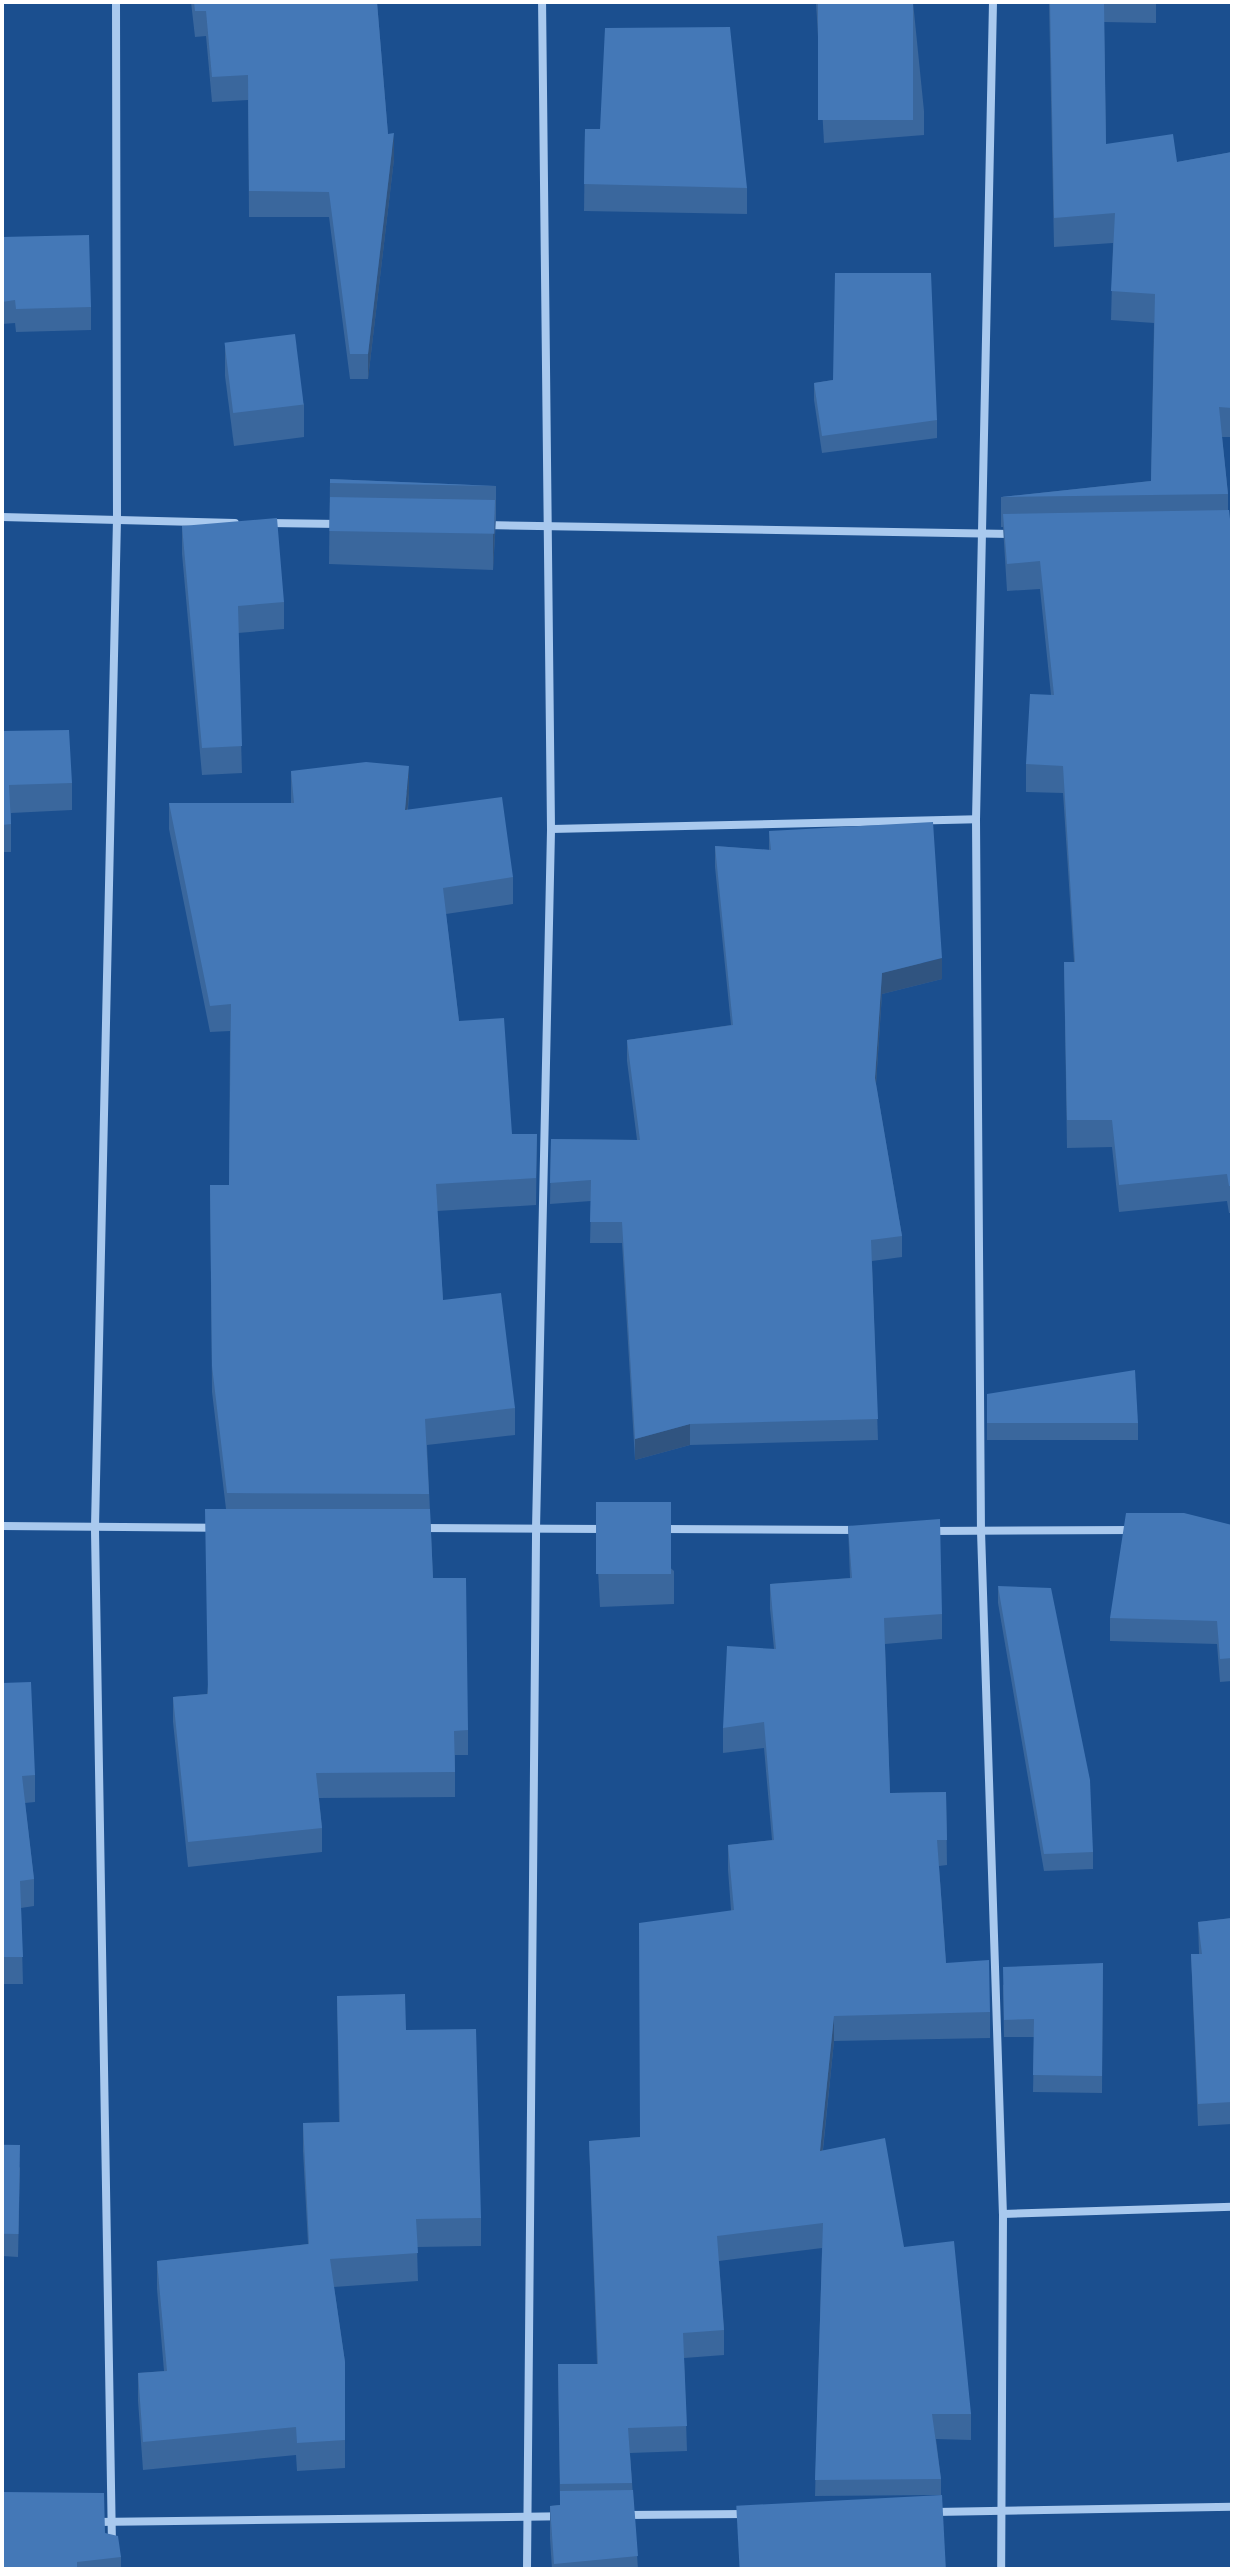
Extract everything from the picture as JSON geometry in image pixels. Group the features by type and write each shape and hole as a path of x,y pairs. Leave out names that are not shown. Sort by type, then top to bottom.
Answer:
{"street":[{"path":"112,2553 95,1527 117,521 116,2"},
{"path":"527,2569 536,1529 551,829 553,526 542,2"},
{"path":"993,2 976,819 981,1531 1003,2214 1001,2569"},
{"path":"2,517 242,523"},
{"path":"257,523 351,524"},
{"path":"475,525 1031,534"},
{"path":"551,829 976,819"},
{"path":"2,1526 221,1528"},
{"path":"410,1528 616,1529"},
{"path":"647,1529 870,1530"},
{"path":"917,1531 1154,1530"},
{"path":"1003,2214 1232,2207"},
{"path":"923,2512 1232,2507"},
{"path":"605,2515 764,2514"},
{"path":"81,2522 574,2516"}],"building":[{"path":"194,2 377,2 388,134 394,133 368,354 350,354 329,192 249,191 248,75 212,77 206,11 195,11"},
{"path":"818,2 913,2 913,120 818,120"},
{"path":"1050,2 1104,2 1106,144 1173,134 1177,162 1232,152 1232,408 1219,407 1228,494 1001,497 1151,481 1155,294 1111,291 1115,213 1054,218"},
{"path":"730,27 747,188 584,184 585,129 600,129 605,28"},
{"path":"89,235 91,307 16,309 15,300 2,302 2,237"},
{"path":"835,273 931,273 937,420 822,436 814,383 833,380"},
{"path":"295,334 304,404 233,413 225,343"},
{"path":"330,479 496,486 330,483"},
{"path":"330,497 495,500 494,534 329,531"},
{"path":"1229,510 1232,537 1232,1186 1229,1186 1227,1174 1119,1185 1112,1120 1067,1120 1064,962 1075,962 1063,766 1026,764 1030,694 1054,695 1040,561 1007,564 1003,514"},
{"path":"277,518 284,602 238,606 242,746 202,748 182,526"},
{"path":"69,730 72,783 9,785 11,824 2,825 2,731"},
{"path":"366,762 409,766 405,810 502,797 513,877 443,888 459,1021 504,1018 512,1134 537,1134 536,1178 436,1184 443,1300 501,1293 515,1408 425,1419 429,1494 227,1493 212,1366 210,1185 229,1185 231,1004 210,1006 169,803 294,803 291,771"},
{"path":"933,822 942,958 882,973 875,1078 902,1236 871,1240 878,1419 690,1424 635,1439 622,1222 590,1222 591,1180 550,1183 551,1139 640,1140 627,1040 733,1025 715,846 771,850 769,831"},
{"path":"1135,1370 1138,1423 987,1423 987,1394"},
{"path":"596,1502 671,1502 671,1574 596,1574"},
{"path":"205,1509 430,1509 433,1578 466,1578 468,1730 454,1731 455,1772 316,1773 322,1828 188,1842 173,1697 208,1694"},
{"path":"1126,1513 1184,1513 1232,1525 1232,1658 1220,1659 1217,1621 1110,1618"},
{"path":"940,1519 942,1614 884,1618 890,1793 946,1792 947,1840 937,1840 946,1963 989,1960 990,2012 834,2016 820,2151 885,2138 904,2247 954,2241 971,2414 932,2414 941,2479 815,2480 823,2223 717,2236 724,2330 683,2333 687,2426 628,2428 632,2483 560,2484 558,2364 598,2364 589,2141 640,2137 639,1923 734,1910 728,1845 774,1840 764,1722 723,1728 727,1646 776,1649 770,1584 852,1578 848,1526"},
{"path":"998,1586 1051,1588 1090,1780 1093,1852 1044,1854"},
{"path":"31,1682 35,1775 22,1776 34,1879 20,1881 23,1957 2,1957 2,1683"},
{"path":"1232,1918 1232,2102 1198,2104 1191,1954 1202,1954 1198,1922"},
{"path":"1103,1963 1102,2076 1033,2075 1034,2019 1004,2020 1003,1967"},
{"path":"405,1994 406,2030 476,2029 481,2218 416,2219 418,2253 330,2259 345,2362 345,2440 297,2443 296,2427 143,2442 138,2373 167,2371 157,2261 309,2244 303,2123 340,2122 337,1996"},
{"path":"2,2145 20,2145 18,2234 2,2234"},
{"path":"633,2490 638,2556 554,2564 550,2506 560,2505 560,2491"},
{"path":"2,2492 104,2493 105,2533 118,2536 121,2557 77,2562 77,2569 2,2569"},
{"path":"942,2495 946,2569 740,2569 736,2506"}]}
